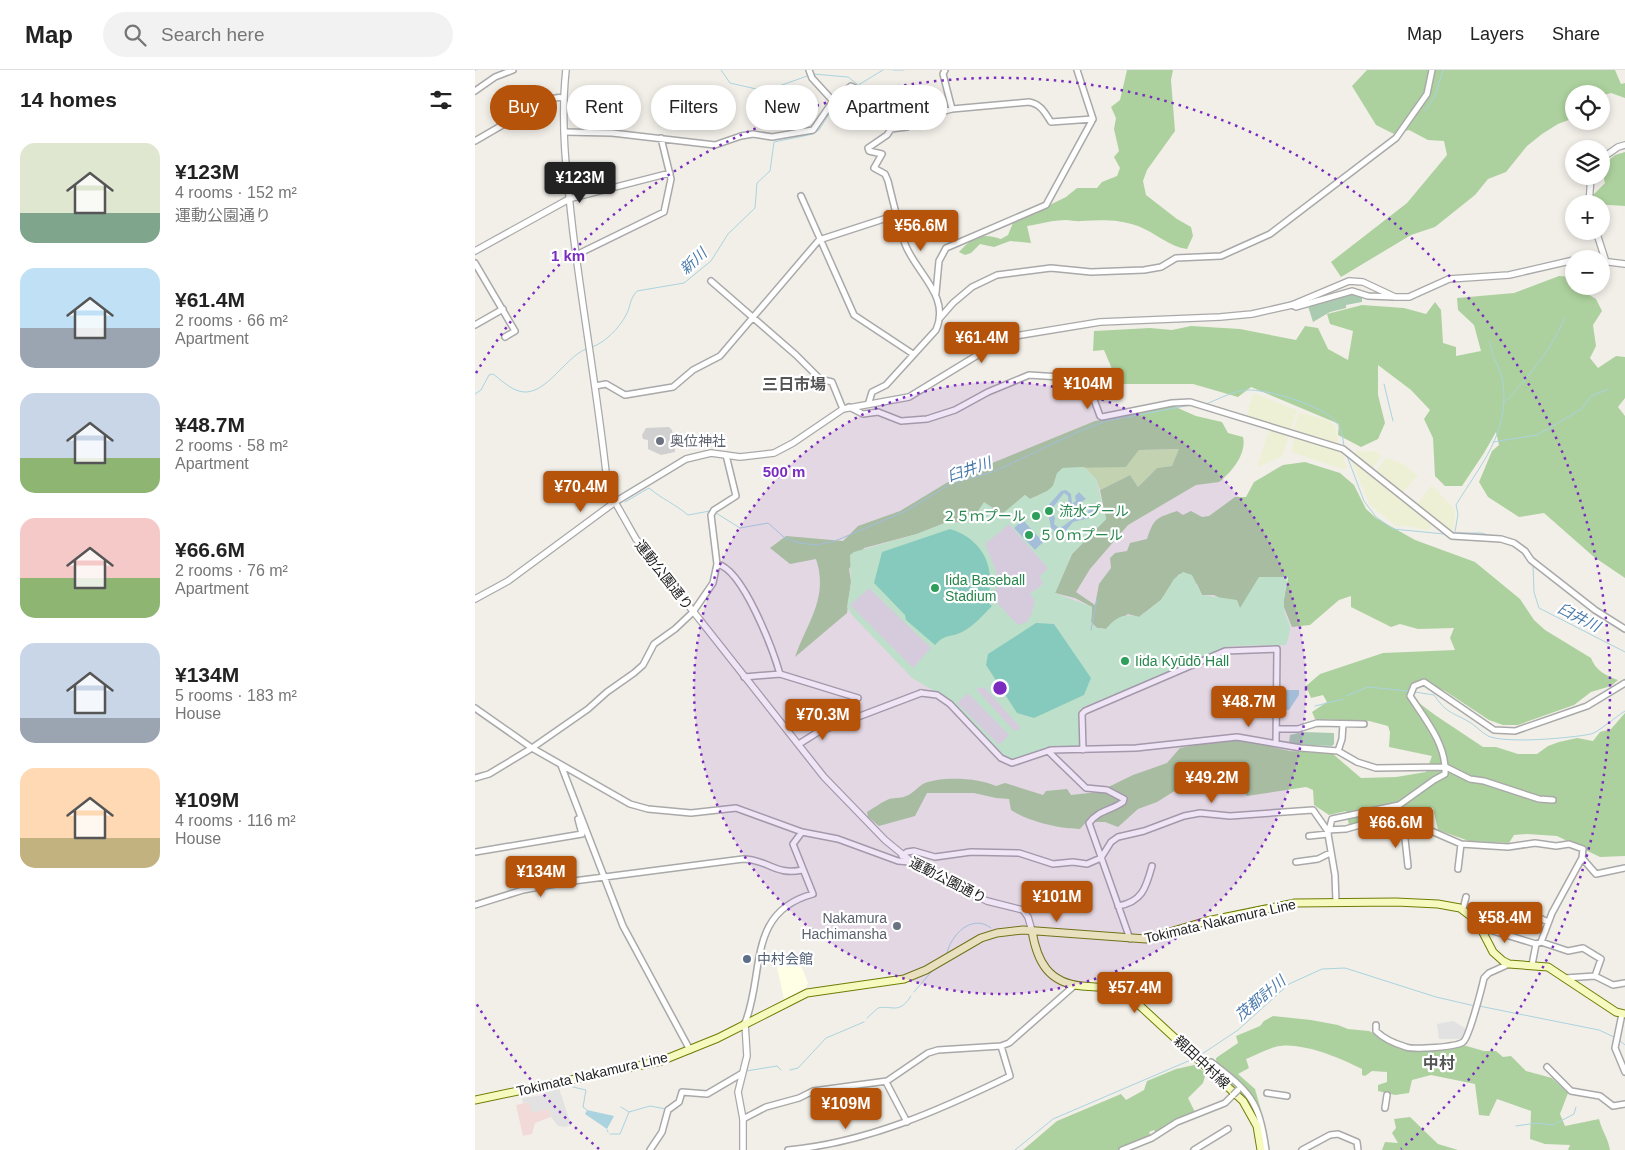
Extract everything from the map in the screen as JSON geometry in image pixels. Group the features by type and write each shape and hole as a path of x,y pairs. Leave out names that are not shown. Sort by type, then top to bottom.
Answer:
{"main road":[{"name":"Tokimata Nakamura Line","path":"475,1100 661,1061 690,1050 807,993 904,979 926,970 981,938 1008,931 1032,931 1130,939 1157,938 1207,921 1295,903 1439,904 1463,909 1474,918 1493,952 1509,964"},
{"name":"親田中村線","path":"1032,931 1036,953 1045,968 1055,977 1075,985 1110,988 1125,992 1202,1062 1249,1110 1257,1126 1261,1150"},
{"path":"1509,964 1532,964 1548,967 1623,1014"}],"street":[{"path":"475,90 495,77 513,70"},
{"name":"運動公園通り","path":"567,70 563,98 569,199 606,472 615,502 636,539 744,677 836,790 910,862 987,900 1019,908 1028,917 1032,931"},
{"path":"945,70 943,74 952,110"},
{"path":"935,293 939,261 946,248 1046,205 1093,119 1077,70"},
{"path":"940,318 953,302 972,288 997,275 1051,268 1091,272 1144,270 1161,267 1177,258 1221,256 1270,234 1396,138 1427,94 1432,70"},
{"path":"810,73 828,96"},
{"path":"475,141 506,123 539,115 549,100 558,97 563,98"},
{"path":"947,111 1029,102 1036,103 1041,107 1051,122 1093,119"},
{"path":"564,132 612,133 715,145 747,135 772,137 813,130 828,109"},
{"path":"869,402 872,392 886,385 937,330 940,318 939,298 906,246 885,174 874,168 882,154 869,151 868,148 887,135 890,130"},
{"path":"576,255 665,212 671,179 661,138"},
{"path":"1610,153 1625,145"},
{"path":"475,251 573,196 670,173"},
{"path":"801,196 854,315 913,354"},
{"path":"595,386 606,384 625,395 673,387 693,370 720,356 819,240 896,215"},
{"path":"475,262 515,331 505,337"},
{"path":"1292,305 1296,308 1352,291 1368,296 1409,297 1449,279 1509,275 1565,262"},
{"path":"1610,262 1625,264"},
{"path":"475,599 508,581 615,502 686,459 711,453 747,456 774,452 793,443 846,408 869,402 909,397 994,345 1015,336 1100,322 1220,318 1252,314 1292,305 1349,281 1363,282 1395,297"},
{"path":"711,282 820,379 832,382 846,408 863,414 878,412 895,420 927,419 955,410 1021,377 1041,375 1060,377 1089,386 1102,417 1172,403 1191,402 1349,453 1452,536 1501,539 1514,543 1531,560 1595,610 1625,629"},
{"path":"475,325 503,309"},
{"path":"475,778 489,774 581,715 607,692 643,665 654,644 675,629 693,612 713,583 717,564 712,536 711,515 714,510 736,496 726,455"},
{"path":"717,564 728,569 763,624 780,674"},
{"path":"1083,750 1082,714 1085,711 1232,650 1277,649 1276,743"},
{"path":"744,677 780,674 858,698 835,709 841,724"},
{"path":"1327,832 1331,819 1399,805 1434,780 1442,778 1445,774 1444,755 1427,721 1410,696 1414,686 1424,682 1494,730 1507,732 1515,731 1587,706 1625,683"},
{"path":"799,744 818,732 921,693 937,696 949,704 1004,760 1018,762 1048,751 1136,748 1237,737 1301,748 1338,751 1357,762 1376,768 1446,768 1470,779 1484,781 1539,799 1553,800"},
{"path":"475,708 532,748 623,801 641,808 691,812 736,808 802,832 838,840 899,861 910,862"},
{"path":"1277,729 1298,729 1317,723 1364,724"},
{"path":"1338,751 1343,724"},
{"path":"1048,751 1086,788 1107,790 1124,799 1123,802 1093,818 1089,823 1130,939"},
{"path":"561,764 623,926 690,1050"},
{"path":"903,856 907,852 914,851 935,857 971,852 1019,854 1053,864 1073,862 1087,864 1101,858 1111,842 1118,836 1136,834 1167,821 1200,813 1230,816 1313,810 1327,832 1335,875 1336,902"},
{"path":"475,852 582,834 577,817 579,814"},
{"path":"1309,836 1367,823 1404,830 1429,830 1461,844 1508,847 1535,843 1556,846 1569,844 1583,848 1582,858 1539,943 1532,964"},
{"path":"1404,830 1408,866"},
{"path":"743,1150 743,1119 738,1092 747,1056 745,1023 751,1010 762,943 767,927 792,902 813,894 793,844 802,832"},
{"path":"1458,869 1461,844"},
{"path":"1296,862 1318,859 1330,853"},
{"path":"1582,858 1590,870 1596,874 1625,868"},
{"path":"475,905 523,890 566,882 743,859 751,859 783,872 802,870"},
{"path":"1118,906 1132,904 1140,897 1152,866"},
{"path":"1463,909 1466,897"},
{"path":"1474,918 1515,906 1549,922"},
{"path":"1480,927 1568,952 1583,948 1601,959 1595,976"},
{"path":"1376,1025 1375,1031 1380,1035 1408,1048 1451,1046 1463,1043 1469,1034 1474,1009 1483,990 1485,975 1509,964"},
{"path":"1565,978 1595,976 1613,985 1625,983"},
{"path":"743,1119 766,1107 799,1098 813,1091 886,1082 928,1053 938,1050 1001,1046 1009,1043 1075,985"},
{"path":"1623,1014 1615,1048 1623,1060 1625,1072"},
{"path":"788,1150 832,1144 907,1122 1010,1076 1001,1046"},
{"path":"1202,1062 1211,1062 1240,1088 1256,1109 1262,1123 1266,1150"},
{"path":"1547,1068 1574,1093 1600,1096 1613,1106 1625,1104"},
{"path":"650,1150 662,1132 668,1110 679,1102 682,1092 708,1093 741,1074"},
{"path":"886,1082 907,1122"},
{"path":"1122,1150 1152,1138 1177,1122 1225,1103 1240,1088"},
{"path":"1267,1093 1287,1096"},
{"path":"1385,1108 1387,1095"},
{"path":"1195,1150 1228,1129"},
{"path":"1302,1150 1331,1135 1338,1134 1357,1142 1358,1150"}],"shaded area":[{"path":"1350,293 1362,296 1362,302 1346,305 1346,308 1330,312 1313,322 1308,306"},
{"path":"1253,393 1297,410 1290,431 1246,418"},
{"path":"1299,412 1324,419 1335,425 1339,446 1293,432"},
{"name":"奥位神社","path":"669,427 672,430 674,439 671,442 675,444 675,452 661,455 648,449 648,440 643,439 642,435 646,428"},
{"path":"1269,430 1289,435 1282,457 1257,467"},
{"path":"1294,438 1341,451 1347,468 1342,469 1291,452"},
{"path":"1357,450 1375,451 1382,456 1371,470 1354,455"},
{"path":"1386,458 1402,463 1418,476 1402,493 1375,472"},
{"path":"1353,460 1433,524 1428,531 1413,527 1396,526 1370,505 1351,461"},
{"path":"1432,485 1455,510 1454,530 1447,530 1417,504"},
{"path":"1009,524 1048,568 1040,576 1043,584 1030,594 1035,600 1031,615 1027,622 1018,625 993,599 997,585 996,571 985,544"},
{"path":"869,588 931,648 913,668 850,605"},
{"path":"984,687 1021,728 1014,731 976,689"},
{"path":"968,693 1009,735 999,745 957,703"},
{"path":"1303,732 1334,733 1334,744 1332,746 1289,743 1290,735"},
{"path":"800,963 808,983 806,988 784,999 777,967"},
{"path":"1453,1021 1465,1028 1466,1036 1461,1039 1439,1039 1437,1024"},
{"path":"559,1088 571,1125 565,1127 558,1126 551,1117 549,1109 532,1113 529,1102 523,1103 522,1098 545,1095 545,1090"},
{"path":"529,1102 549,1109 551,1117 535,1123 532,1134 523,1136 516,1105"}],"green space":[{"path":"1127,70 1173,70 1171,80 1175,131 1147,170 1143,181 1146,195 1177,219 1191,227 1193,236 1187,249 1174,245 1138,226 1123,222 1109,220 1066,220 1027,226 1031,243 1010,241 994,247 980,244 971,253 965,255 959,252 977,237 988,236 1001,239 1008,235 1013,223 1066,197 1077,188 1097,188 1102,182 1117,176 1120,168 1114,157 1119,151 1114,129 1116,118 1111,107 1120,100"},
{"path":"1367,70 1615,70 1621,84 1625,83 1625,98 1610,93 1610,85 1565,85 1565,121 1542,134 1527,146 1506,172 1488,179 1475,195 1435,227 1411,235 1341,277 1331,262 1407,203 1447,155 1444,141 1428,140 1409,130 1394,134 1376,125 1352,86"},
{"path":"1625,152 1625,206 1610,205 1610,195 1593,195 1603,185 1610,185 1610,159 1615,155"},
{"path":"1559,276 1565,276 1565,295 1589,295 1596,299 1602,311 1593,325 1596,346 1590,358 1598,368 1616,356 1625,357 1625,398 1618,407 1625,416 1625,578 1594,557 1544,513 1519,517 1488,497 1479,482 1492,451 1499,445 1496,432 1462,486 1445,486 1435,476 1433,438 1424,419 1430,410 1411,390 1378,365 1378,395 1385,423 1378,439 1361,447 1338,435 1339,424 1251,387 1238,397 1193,384 1114,384 1112,369 1104,350 1093,351 1094,331 1150,328 1172,330 1191,326 1240,329 1296,340 1305,326 1318,328 1328,349 1348,360 1353,331 1330,324 1327,314 1362,305 1404,308 1426,314 1435,302 1441,310 1443,343 1456,347 1456,356 1481,351 1474,325 1458,310 1457,298 1514,293"},
{"path":"1171,405 1196,416 1222,422 1228,433 1243,437 1243,450 1237,462 1219,482 1196,485 1128,525 1090,569 1076,592 1095,605 1099,584 1111,568 1110,558 1115,553 1127,551 1130,543 1147,539 1154,523 1164,515 1177,511 1183,515 1191,511 1202,517 1209,516 1235,497 1246,497 1254,482 1283,465 1305,462 1340,473 1354,485 1366,509 1376,518 1415,540 1475,562 1520,599 1534,620 1545,630 1591,658 1601,672 1618,680 1611,686 1591,692 1574,705 1518,725 1503,725 1489,720 1445,691 1431,685 1415,688 1412,695 1415,700 1435,715 1483,747 1496,747 1518,754 1537,754 1548,746 1577,738 1593,741 1600,732 1611,729 1625,713 1625,856 1600,857 1557,836 1514,835 1509,843 1469,841 1438,830 1433,808 1417,811 1407,827 1373,820 1349,825 1346,811 1329,815 1314,805 1313,790 1306,787 1247,796 1233,775 1173,792 1157,802 1138,809 1118,827 1105,822 1086,822 1080,829 1044,824 1026,818 1011,810 1009,799 974,793 927,793 915,816 879,826 868,817 867,812 884,801 904,797 925,783 941,779 981,781 996,786 1005,783 1043,795 1046,791 1067,789 1071,795 1098,792 1133,775 1167,763 1180,748 1221,740 1238,739 1290,751 1333,754 1361,778 1396,777 1426,772 1432,756 1389,747 1390,732 1388,726 1369,721 1315,719 1312,712 1327,702 1323,695 1311,698 1306,686 1320,674 1383,653 1455,650 1450,638 1454,628 1418,629 1400,624 1391,627 1351,607 1351,596 1339,600 1310,625 1292,627 1283,605 1288,577 1240,608 1214,595 1202,595 1197,584 1179,574 1161,600 1139,617 1128,614 1106,629 1097,628 1091,622 1092,607 1075,598 1055,593 1072,554 1106,519 1100,490 1130,475 1138,487 1157,468 1172,466 1179,449 1139,450 1126,467 1063,468 1057,474 1053,486 1048,491 1030,499 1025,495 1002,515 976,513 960,523 950,521 917,534 864,548 849,569 851,582 847,613 795,657 815,610 820,586 816,559 790,564 770,548 786,536 843,541 858,526 900,511 953,479 1095,421"},
{"path":"1180,449 1172,466 1157,468 1138,487 1130,475 1100,490 1096,479 1084,467 1126,467 1139,450"},
{"path":"1084,467 1096,479 1106,519 1072,554 1055,593 1092,607 1091,623 1097,628 1106,629 1113,621 1120,617 1139,617 1161,600 1174,579 1183,572 1192,575 1202,595 1237,600 1240,608 1259,577 1288,577 1284,611 1290,626 1289,636 1286,645 1232,646 1081,708 1080,748 1048,747 1019,758 1008,759 941,695 912,678 852,615 847,607 851,582 850,555 854,552 917,534 950,521 960,523 976,514 984,502 1002,514 1025,495 1030,499 1047,491 1053,486 1057,473 1063,468"},
{"name":"Iida Baseball Stadium","path":"950,529 971,540 985,556 990,577 987,601 992,606 966,630 945,637 935,645 906,620 905,615 874,583 882,552"},
{"path":"1036,623 1054,624 1091,678 1084,695 1034,718 1017,713 986,665 988,654"},
{"path":"1273,1016 1311,1020 1338,1025 1348,1029 1369,1031 1407,1049 1448,1049 1463,1045 1484,1051 1496,1051 1503,1057 1511,1056 1526,1071 1552,1078 1568,1093 1560,1114 1565,1126 1599,1119 1610,1150 1568,1150 1570,1145 1545,1144 1530,1139 1531,1111 1497,1099 1489,1116 1479,1115 1475,1084 1431,1075 1412,1080 1409,1093 1395,1095 1378,1091 1378,1085 1387,1082 1387,1072 1372,1071 1365,1076 1362,1075 1362,1069 1343,1060 1319,1051 1295,1046 1284,1045 1275,1047 1246,1059 1249,1068 1238,1074 1255,1089 1263,1117 1256,1114 1235,1087 1217,1071 1216,1058 1238,1043 1236,1036 1260,1026 1264,1021"},
{"path":"1194,1065 1206,1073 1203,1083 1188,1098 1196,1114 1157,1135 1154,1130 1149,1132 1152,1138 1122,1150 1023,1150 1057,1121 1121,1094 1126,1100 1144,1090 1147,1081 1176,1069"},
{"path":"1410,1117 1438,1144 1458,1150 1382,1150 1385,1142 1398,1143 1392,1133 1396,1128 1394,1119"}],"water":[{"name":"流水プール","path":"1066,490 1071,494 1072,504 1076,501 1075,496 1079,492 1086,499 1074,507 1079,508 1086,504 1093,509 1093,512 1089,518 1073,522 1064,533 1057,533 1051,528 1047,507 1061,491","holes":["1064,493 1068,496 1069,510 1077,512 1086,508 1089,510 1087,514 1077,517 1059,528 1054,524 1055,518 1051,510"]},
{"name":"５０ｍプール","path":"1023,520 1043,542 1035,550 1014,528"},
{"path":"1284,690 1299,690 1299,695 1289,710 1283,710 1284,702 1281,702"},
{"path":"587,1110 614,1116 607,1129 585,1114"}],"waterway":[{"path":"721,70 730,83 765,91 810,75"},
{"name":"新川","path":"858,85 883,70"},
{"name":"新川","path":"893,70 904,70"},
{"path":"1425,111 1435,96 1443,70"},
{"path":"813,74 848,77 857,84"},
{"name":"新川","path":"592,347 612,334 628,312 637,291 684,283 711,261 728,234 755,208 757,183 770,171 774,142 813,134 819,130 828,116"},
{"path":"1504,403 1538,363 1553,341 1565,318"},
{"path":"1455,532 1458,514 1456,505 1491,448 1498,433 1502,417 1504,400 1503,382 1490,342"},
{"name":"新川","path":"475,394 481,390 489,375 493,374 516,390 526,392 535,390 544,385 577,354 586,349"},
{"path":"1384,384 1393,421"},
{"path":"1493,442 1537,435 1582,409 1591,396 1609,389"},
{"name":"臼井川","path":"1206,404 1246,390 1267,392 1294,399 1319,410 1336,422 1343,437 1344,447"},
{"name":"臼井川","path":"716,513 740,528 768,523 785,538 799,543 817,545 835,541 906,511 950,484 993,472 1080,431 1106,421 1191,405"},
{"name":"臼井川","path":"1347,456 1364,501 1376,517 1393,529 1444,534"},
{"path":"625,502 649,488 688,515 710,511"},
{"name":"臼井川","path":"1453,533 1481,533 1516,542"},
{"name":"臼井川","path":"1533,564 1534,592 1539,608 1625,652"},
{"path":"500,589 513,581"},
{"path":"1091,630 1097,600"},
{"path":"1346,696 1368,687 1408,691"},
{"path":"1415,692 1434,695 1448,710 1488,736 1509,740 1591,734 1625,711"},
{"path":"1315,706 1343,699"},
{"path":"947,953 953,939 963,928 977,923 991,928"},
{"name":"茂都計川","path":"1199,1056 1238,1030 1289,984 1322,969 1345,968 1436,997 1475,1006"},
{"path":"914,992 933,970"},
{"path":"867,1018 878,1008 899,1007 907,1002 911,996"},
{"name":"茂都計川","path":"1479,1006 1599,1030 1616,1038"},
{"path":"790,1070 798,1068 826,1038 864,1022"},
{"name":"茂都計川","path":"1619,1040 1625,1045"},
{"name":"茂都計川","path":"1015,1150 1053,1119 1193,1059"},
{"path":"746,1071 777,1066 781,1070"},
{"path":"573,1087 586,1090 583,1107 587,1110"},
{"path":"610,1134 620,1134 629,1112 650,1106 666,1109"},
{"path":"621,1107 629,1112"},
{"path":"1516,1126 1537,1123 1553,1125 1574,1114 1576,1107"}],"place":[{"name":"奥位神社","path":"660,441"},
{"name":"流水プール","path":"1049,511"},
{"name":"２５ｍプール","path":"1036,516"},
{"name":"５０ｍプール","path":"1029,535"},
{"name":"Iida Baseball Stadium","path":"935,588"},
{"name":"Iida Kyūdō Hall","path":"1125,661"},
{"name":"Nakamura Hachimansha","path":"897,926"},
{"name":"中村会館","path":"747,959"}],"district":[{"name":"三日市場","path":"794,384"},
{"name":"中村","path":"1439,1063"}]}
